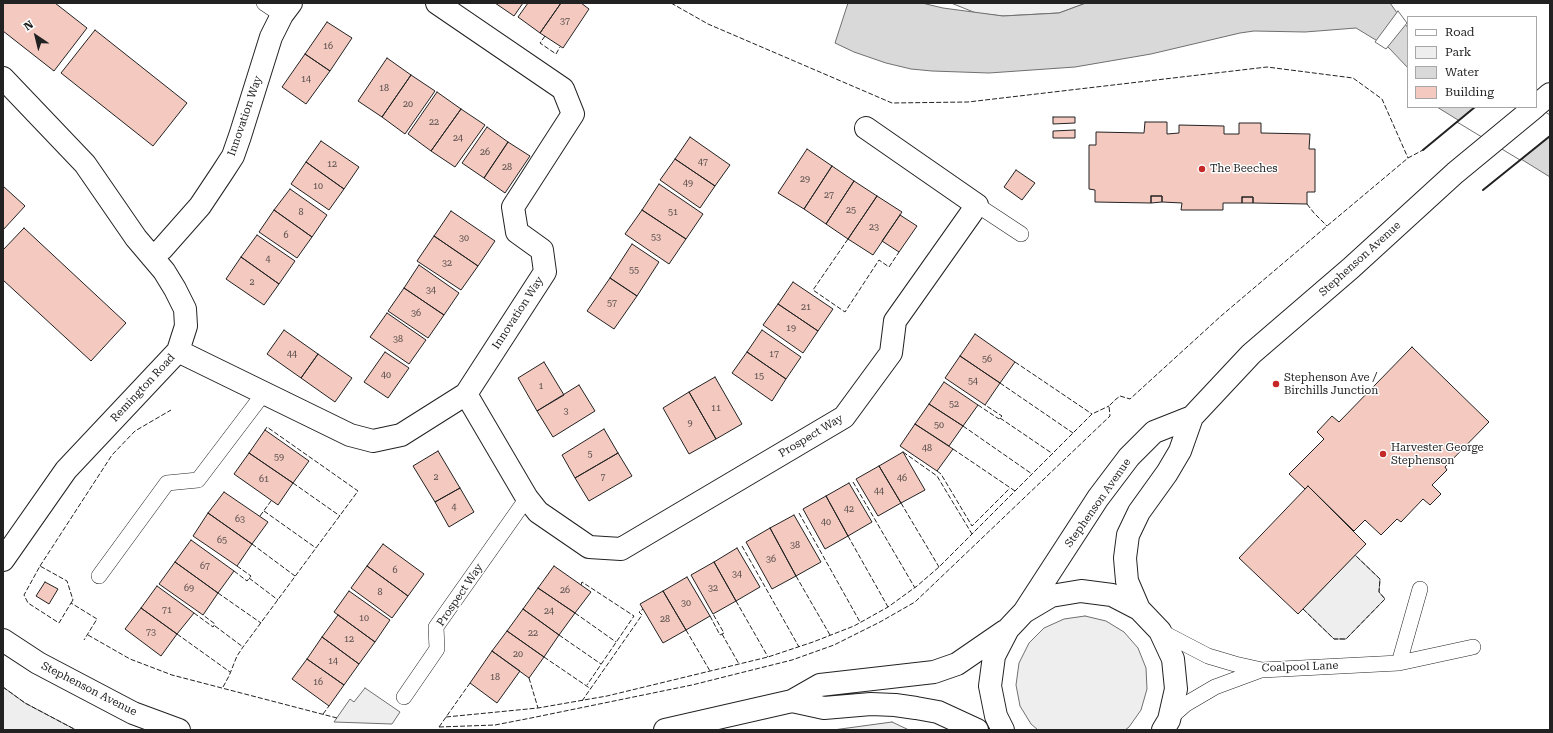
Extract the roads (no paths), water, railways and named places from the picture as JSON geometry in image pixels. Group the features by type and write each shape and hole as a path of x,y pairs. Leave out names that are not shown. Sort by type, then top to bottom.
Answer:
{"street":[{"name":"Innovation Way","path":"178,351 350,435 373,441 401,435 466,394 545,272 542,250 517,232 513,207 573,114 563,89 437,3"},
{"name":"Innovation Way","path":"152,257 162,249 200,206 233,156 271,37 287,9"},
{"name":"Remington Road","path":"3,78 85,164 136,238 175,289 185,309 186,326 178,351 66,470 3,560"},
{"name":"Stephenson Avenue","path":"1537,104 1550,94"},
{"name":"Stephenson Avenue","path":"1139,609 1127,581 1125,558 1128,535 1139,512 1180,451 1192,417 1251,354 1351,268 1455,174 1533,108"},
{"path":"866,128 977,205"},
{"name":"Prospect Way","path":"466,394 527,498 538,512 589,547 621,549 844,417 891,353 895,321 977,205"},
{"name":"Stephenson Avenue","path":"1024,612 1098,498 1129,457 1154,432 1192,417"},
{"path":"665,730 792,701 820,685 934,672 957,664 1008,629 1024,612 1051,596 1081,591 1112,594 1139,609 1160,631 1173,659 1176,689 1166,725"},
{"path":"1003,730 996,716 990,686 994,656 1008,629"},
{"name":"Stephenson Avenue","path":"3,640 38,663 133,713 179,730"},
{"path":"792,701 824,708 870,704 916,708 938,712 977,730"}],"lane":[{"path":"264,3 287,9"},
{"path":"977,205 1021,234"},
{"path":"99,576 167,483 198,480 264,393"},
{"name":"Prospect Way","path":"404,697 437,649 436,627 527,498"},
{"path":"1399,663 1420,589"},
{"name":"Coalpool Lane","path":"1160,631 1208,656 1262,670 1399,663 1473,648"},
{"path":"1166,725 1186,704 1215,687 1262,670"}],"water":[{"path":"848,3 922,3 943,8 1003,16 1059,13 1086,3 1390,3 1407,27 1407,67 1389,48 1356,28 1305,32 1254,31 1151,54 1075,67 989,73 911,69 886,63 854,52 835,43"},
{"path":"1439,108 1535,108 1550,118 1550,177"}],"place":[{"name":"The Beeches","path":"1202,169"},
{"name":"Stephenson Ave / Birchills Junction","path":"1276,384"},
{"name":"Harvester George Stephenson","path":"1383,454"}]}
